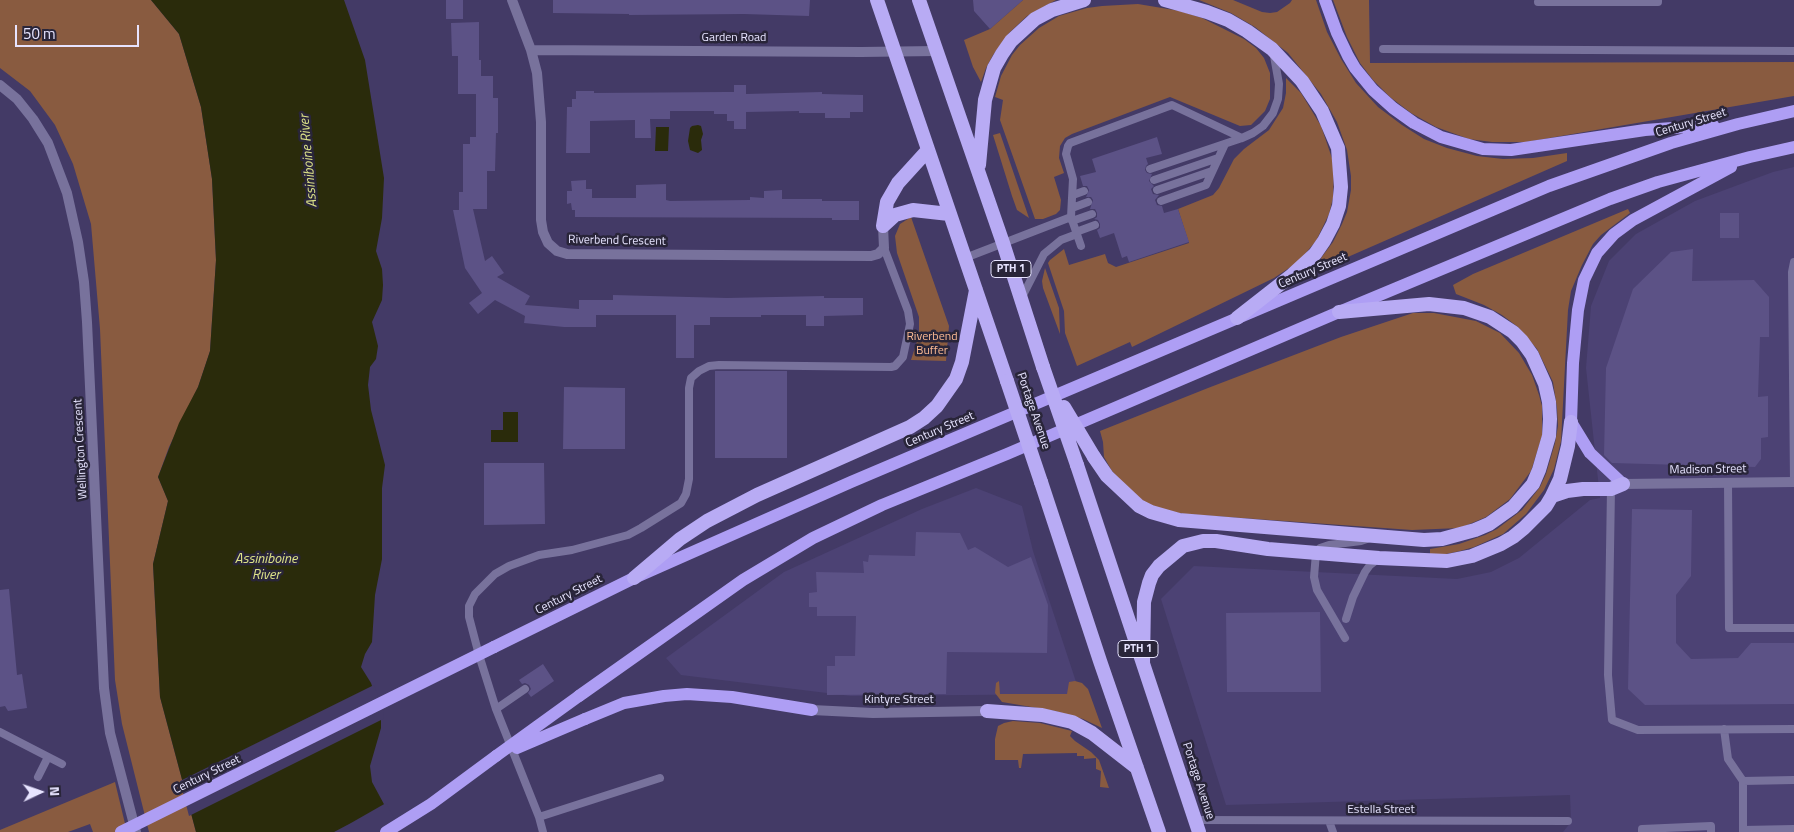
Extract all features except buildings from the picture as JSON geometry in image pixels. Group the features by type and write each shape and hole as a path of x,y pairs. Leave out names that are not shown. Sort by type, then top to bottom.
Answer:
{"highway":[{"name":"Portage Avenue","path":"878,0 1159,832"},
{"name":"Portage Avenue","path":"919,0 1050,383 1197,826"},
{"path":"978,171 985,100 994,68 1002,54 1011,41 1035,19 1052,10 1084,0"},
{"path":"1165,0 1186,5 1228,20 1246,30 1272,49 1302,81 1322,111 1338,148 1342,187 1340,206 1334,224 1324,241 1315,254 1292,275 1237,318"},
{"path":"883,226 887,202 898,183 928,150"},
{"path":"883,226 895,215 913,210 950,214"},
{"path":"634,578 680,539 707,521 757,495 896,434 924,418 937,406 956,379 962,362 976,290"},
{"path":"1050,383 1107,476 1130,498 1151,512 1167,517 1194,521 1424,540 1458,536 1489,524 1513,507 1532,484 1539,470 1549,436 1549,402 1546,384 1532,355 1513,332 1490,317 1464,308 1429,304 1339,312"},
{"path":"1143,663 1144,602 1149,583 1158,566 1173,553 1192,543 1216,541 1268,549 1379,558 1447,561 1472,556 1501,544 1524,528 1552,496 1564,464 1571,422"},
{"path":"1552,496 1567,491 1617,486"},
{"path":"986,711 1042,715 1072,722 1092,733 1137,768"}],"main road":[{"path":"1325,0 1337,34 1348,56 1373,90 1414,123 1441,137 1469,146 1497,150 1525,150 1645,130 1738,124"},
{"name":"Century Street","path":"121,832 634,578 842,486 1549,186 1627,157 1738,124 1794,111"},
{"path":"386,832 431,804 743,580 819,535 882,505 1610,199 1658,182 1794,147"},
{"path":"1617,486 1590,453 1571,422 1573,363 1578,310 1584,280 1598,253 1614,234 1633,220 1750,157"},
{"path":"496,756 624,703 649,698 687,694 732,697 812,710"}],"street":[{"name":"Riverbend Crescent","path":"512,0 531,50 537,73 541,122 541,220 543,232 548,243 557,252 567,254 871,256 878,254 884,248"},
{"name":"Garden Road","path":"531,50 936,51"},
{"name":"Wellington Crescent","path":"0,85 17,99 34,119 48,143 67,193 78,242 88,322 104,688 110,733 136,832"},
{"path":"883,226 884,248"},
{"name":"Madison Street","path":"1617,486 1794,482"},
{"name":"Kintyre Street","path":"812,710 873,713 986,711"}],"lane":[{"path":"1538,2 1658,2 1658,0"},
{"path":"1150,169 1242,138 1263,126 1276,106 1279,84 1272,49"},
{"path":"1383,49 1794,51"},
{"path":"1081,246 1072,219 1073,178 1066,154 1070,143 1172,105 1242,138"},
{"path":"1161,201 1206,185 1225,144"},
{"path":"1154,180 1218,158"},
{"path":"1157,190 1212,170"},
{"path":"1073,195 1084,191"},
{"path":"1072,208 1088,202"},
{"path":"965,258 1072,219 1092,214"},
{"path":"1021,299 1044,254 1061,240 1095,225"},
{"path":"543,832 539,817 496,709 478,655 469,618 469,606 474,594 495,574 509,566 539,555 572,550 628,535 681,503 686,494 689,479 689,388 691,378 699,371 709,366 720,365 895,366 903,357 910,324 908,311 884,248"},
{"path":"1794,262 1792,272 1794,482"},
{"path":"1728,482 1729,628 1794,628"},
{"path":"1617,486 1608,676 1612,720 1638,730 1794,729"},
{"path":"1345,638 1317,590 1314,577 1316,554 1320,548 1329,545 1361,541 1373,537"},
{"path":"1346,619 1353,596 1365,572 1379,558"},
{"path":"496,709 525,689"},
{"path":"1724,729 1728,759 1743,781 1743,831 1794,829"},
{"path":"0,732 62,764"},
{"path":"38,777 48,757"},
{"path":"539,817 660,778"},
{"path":"1743,781 1794,780"},
{"path":"1329,821 1333,832"},
{"name":"Estella Street","path":"1197,826 1329,821 1568,821"},
{"path":"1642,832 1642,829 1711,826 1711,832"}],"shaded area":[{"path":"1794,167 1794,832 1563,832 1571,822 1570,795 1226,805 1161,599 1194,566 1457,579 1491,572 1519,558 1590,500 1600,498 1586,368 1591,306 1609,261 1636,234 1695,201 1773,172"},
{"path":"976,488 1022,506 1033,551 1080,694 851,696 681,675 666,658 784,572 922,509"}],"green space":[{"path":"0,0 151,0 179,34 201,107 212,179 216,260 210,351 198,387 169,447 158,477 168,501 153,564 160,697 196,832 149,832 122,724 115,680 100,329 91,224 73,164 55,125 30,91 0,68"},
{"path":"1023,0 1056,0 1027,16 1009,33 993,55 981,82 973,67 964,40 990,29"},
{"path":"1199,0 1233,0 1262,12 1270,13 1277,12 1292,0 1316,0 1327,32 1356,83 1378,107 1402,125 1424,139 1447,148 1477,156 1503,159 1533,158 1567,153 1567,161 1325,267 1321,258 1333,242 1342,224 1347,212 1351,190 1347,150 1337,122 1321,94 1288,53 1255,27 1231,13"},
{"path":"1333,0 1369,0 1370,63 1794,62 1794,96 1526,142 1492,142 1469,139 1436,127 1411,113 1390,97 1373,80 1360,63 1347,37"},
{"path":"1138,4 1180,11 1202,18 1244,39 1256,48 1264,58 1270,73 1270,99 1265,111 1251,125 1240,126 1170,97 1072,134 1065,138 1060,146 1059,158 1064,173 1054,177 1061,200 1060,210 1056,214 1043,219 1035,219 1000,120 1003,100 995,97 1001,76 1012,55 1020,45 1039,28 1059,16 1087,8"},
{"path":"1286,78 1301,93 1321,126 1334,164 1333,198 1329,214 1316,241 1298,262 1274,278 1132,347 1130,342 1077,366 1065,333 1064,311 1048,263 1050,260 1064,249 1069,265 1105,254 1108,263 1116,267 1189,243 1178,209 1213,195 1219,188 1234,159 1269,130 1283,108"},
{"path":"1000,133 1029,218 1017,210 1012,196 993,135"},
{"path":"1628,209 1630,213 1601,235 1593,244 1571,291 1568,310 1561,441 1554,469 1544,490 1526,514 1503,534 1460,551 1446,554 1430,554 1430,549 1459,544 1485,535 1497,529 1522,510 1540,487 1546,474 1558,426 1553,382 1537,349 1518,327 1484,305 1456,294 1453,285 1473,274"},
{"name":"Riverbend Buffer","path":"911,217 949,326 946,361 911,360 919,335 919,317 897,253 895,236 900,224"},
{"path":"1045,268 1059,308 1060,334 1043,288 1042,281"},
{"path":"1413,313 1434,313 1476,321 1500,333 1519,353 1532,375 1542,406 1542,436 1531,471 1510,499 1486,517 1460,528 1412,530 1185,514 1150,506 1128,489 1112,471 1104,457 1100,431 1341,337"},
{"path":"999,681 1000,694 1067,694 1069,682 1082,683 1088,689 1102,728 1083,719 1055,711 1002,702 995,693 996,683"},
{"path":"1013,721 1040,723 1072,731 1070,736 1099,760 1109,788 1100,787 1101,771 1096,769 1096,758 1084,759 1084,756 1077,756 1077,753 1023,754 1021,768 1019,768 1018,760 995,760 995,739 998,726"},
{"path":"115,782 127,832 93,832 90,824 68,832 0,832 0,830"}],"water":[{"name":"Assiniboine River","path":"151,0 344,0 365,60 384,178 382,218 376,251 382,269 382,300 372,322 378,346 376,359 370,367 368,385 371,410 385,465 382,488 382,559 375,595 372,642 365,654 361,667 371,683 381,712 381,728 370,766 372,782 399,832 196,832 160,697 153,564 168,501 158,477 179,423 198,387 210,351 216,260 212,179 201,107 179,34"},
{"path":"698,125 701,126 703,134 701,140 702,150 698,153 690,150 688,141 690,128"},
{"path":"656,127 669,127 668,151 655,151"},
{"path":"503,412 518,412 518,442 491,442 491,430 503,430"}],"pier":[{"path":"374,685 384,711 383,719 189,816 180,781"},
{"path":"386,803 402,832 334,832 351,823"}]}
